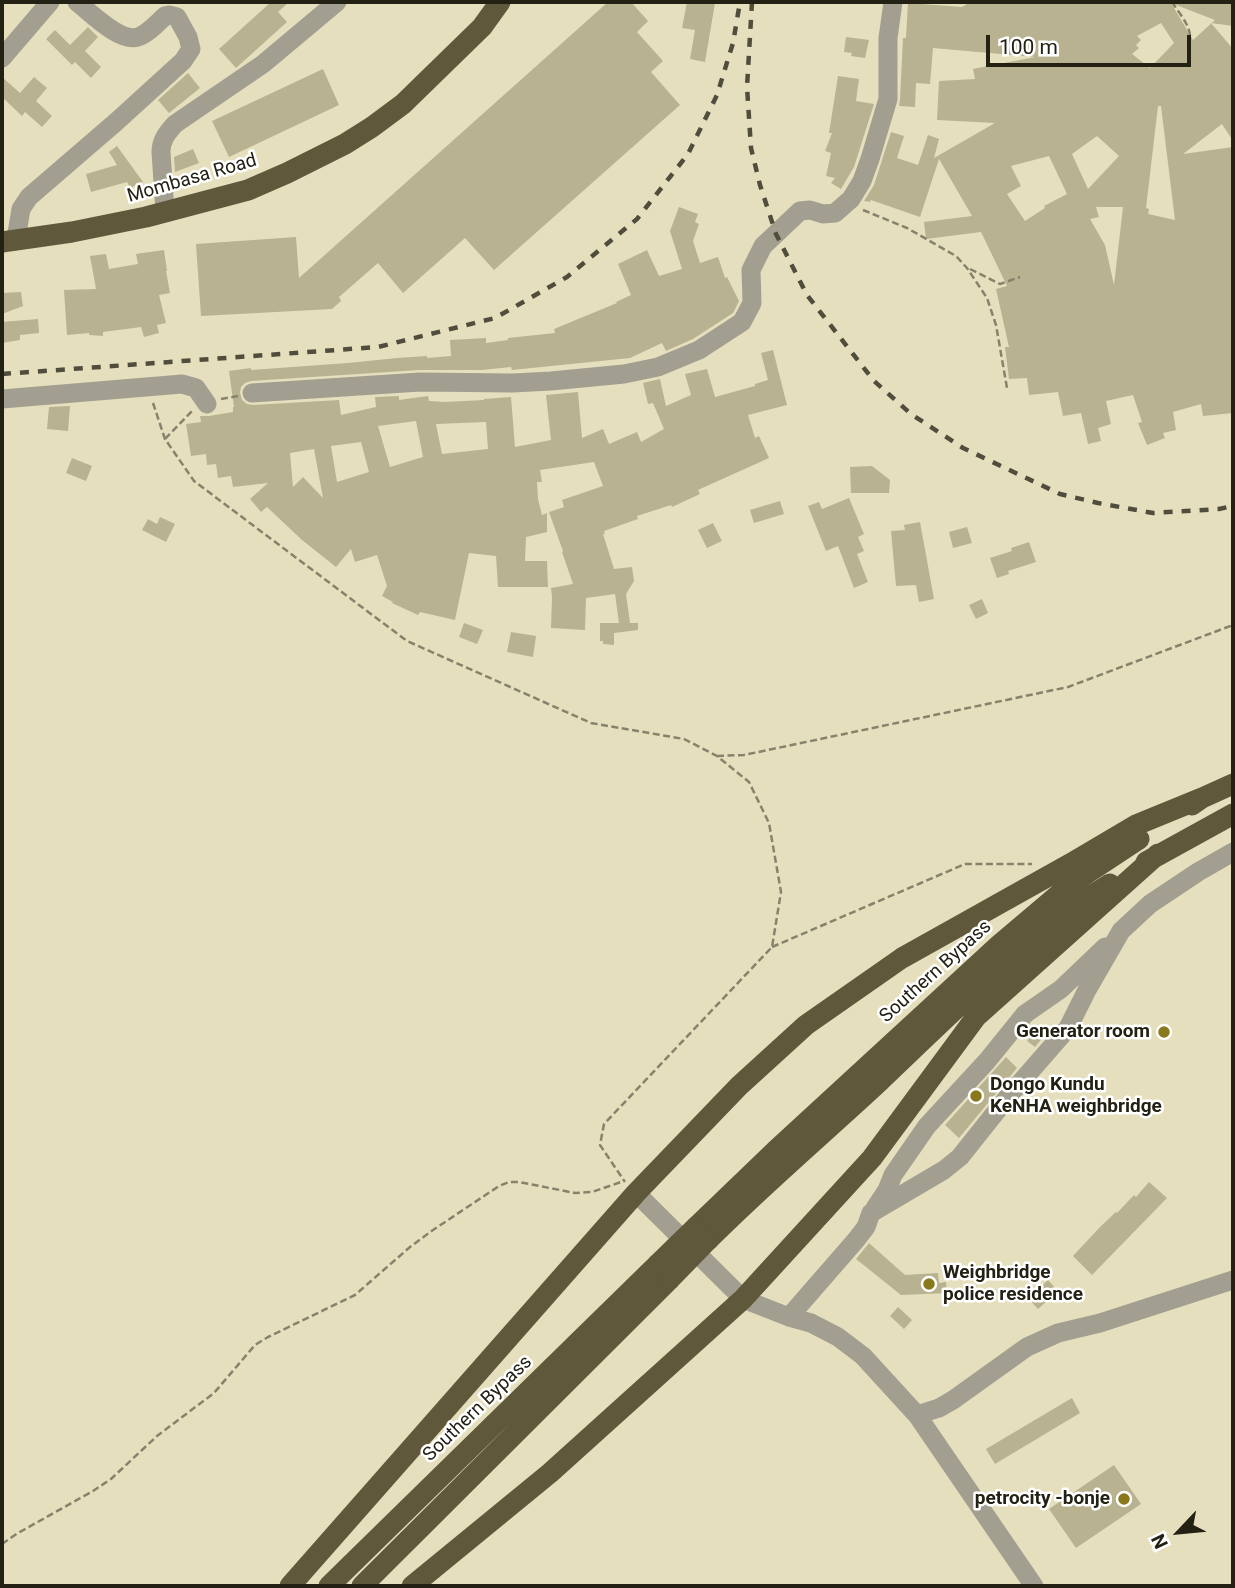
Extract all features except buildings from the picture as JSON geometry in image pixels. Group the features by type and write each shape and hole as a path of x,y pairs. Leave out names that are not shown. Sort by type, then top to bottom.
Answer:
{"highway":[{"name":"Mombasa Road","path":"9,241 72,232 166,212 248,190 345,144 393,111 431,78 482,27 500,2"},
{"name":"Southern Bypass","path":"702,1233 775,1151 1044,906 1089,872 1202,798 1233,784"},
{"path":"290,1586 630,1187 806,1025 902,958 1136,825 1202,798"},
{"name":"Southern Bypass","path":"702,1233 1025,947 1085,900 1158,854 1233,814"},
{"path":"412,1586 550,1473 743,1299 872,1158 976,1017 1158,854"},
{"path":"362,1586 702,1233"},
{"name":"Southern Bypass","path":"329,1586 664,1271"}],"street":[{"path":"2,58 50,2"},
{"path":"9,241 21,209 29,197 184,61 191,49 177,17 165,16 141,36 127,38 116,33 77,2"},
{"path":"166,212 161,152 165,135 175,124 263,64 337,2"},
{"path":"252,393 420,382 513,383 624,374 658,367 699,350 742,322 752,303 751,271 763,246 800,211 835,213 851,199 862,181 888,99 888,38 893,2"},
{"path":"2,399 182,384 196,388 206,404"},
{"path":"789,1317 866,1227 893,1175 927,1126 987,1061 1025,1014 1061,989 1150,904 1233,852"},
{"path":"871,1213 944,1170 960,1157 1068,1028 1121,932"},
{"path":"630,1187 743,1299 811,1323 838,1337 863,1356 917,1415 1034,1586"},
{"path":"917,1415 953,1400 1027,1347 1058,1333 1100,1323 1233,1280"}],"path":[{"path":"1172,2 1191,33 1187,47"},
{"path":"851,199 860,208 907,228 956,256 967,268 988,298 996,325 1007,388"},
{"path":"967,268 1000,284 1020,276"},
{"path":"147,387 164,439 194,481 407,641 591,723 684,739 717,756 749,782 769,823 781,892 772,947"},
{"path":"717,756 744,755 1068,687 1233,625"},
{"path":"2,1545 111,1479 157,1436 214,1393 255,1345 355,1295 418,1241 499,1186 519,1182 575,1193 630,1187 600,1145 604,1124 772,947 965,864 1031,864"}],"railway":[{"path":"2,374 378,347 495,318 567,277 637,219 688,154 717,95 733,43 740,2"},
{"path":"752,2 747,87 751,148 760,185 776,234 807,295 874,381 911,414 963,448 1060,494 1153,513 1233,506"}],"place":[{"name":"Generator room","path":"1164,1032"},
{"name":"Dongo Kundu KeNHA weighbridge","path":"976,1096"},
{"name":"Weighbridge police residence","path":"929,1284"},
{"name":"petrocity -bonje","path":"1124,1499"}]}
